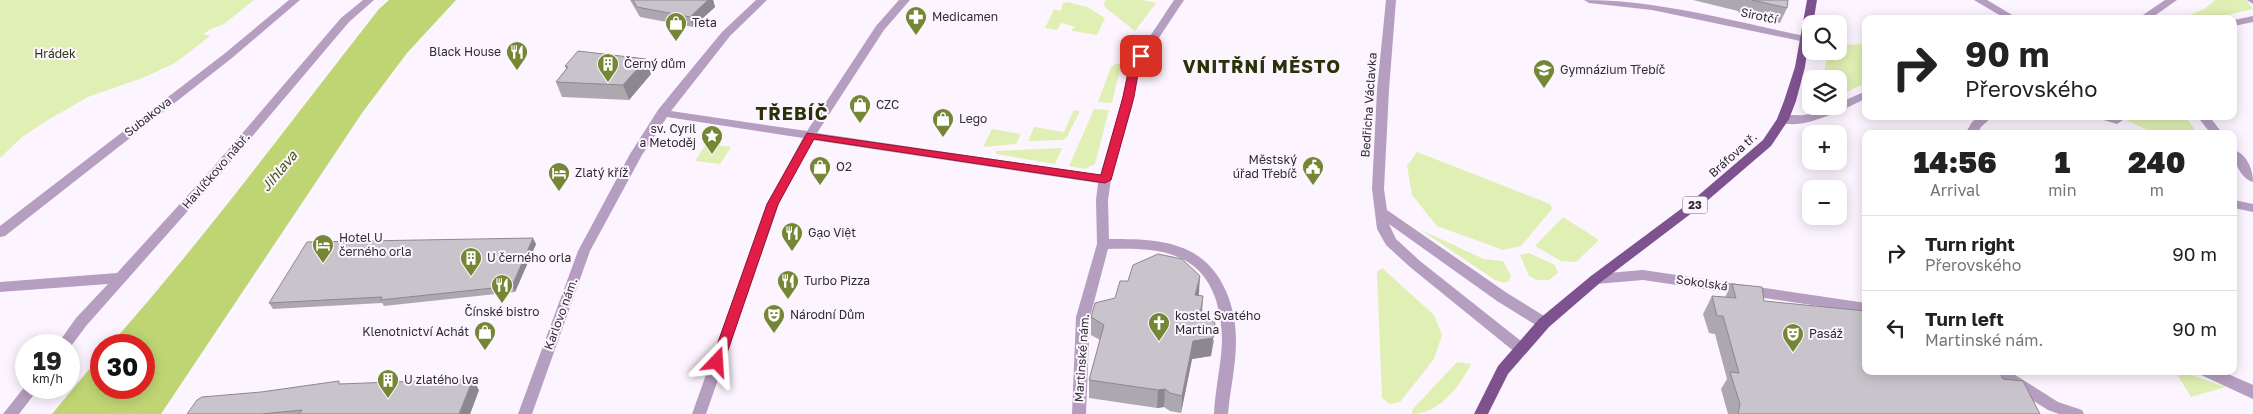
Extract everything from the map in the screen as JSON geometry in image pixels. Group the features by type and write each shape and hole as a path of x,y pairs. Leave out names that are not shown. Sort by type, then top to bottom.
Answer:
{"main road":[{"name":"Bráfova tř.","path":"1809,15 1812,0"},
{"name":"Bráfova tř.","path":"1481,414 1503,370 1544,323 1596,279 1698,203 1759,152 1782,119 1797,80 1802,54"}],"street":[{"name":"Subakova","path":"0,233 228,56 295,0"},
{"name":"Havlíčkovo nábř.","path":"72,334 213,175 345,20 369,0"},
{"name":"Karlovo nám.","path":"525,414 584,251 631,162 662,113 726,34 762,0"},
{"path":"699,414 773,204 810,135 880,28 905,0"},
{"name":"Martinské nám.","path":"1079,414 1083,317 1103,244 1102,200 1105,180 1128,100 1134,68 1179,0"},
{"name":"Bedřicha Václavka","path":"1391,0 1382,90 1378,190 1383,229 1392,242 1414,264 1521,349"},
{"name":"Sirotčí","path":"1589,0 1652,7 1802,38"},
{"path":"1979,0 2007,15"},
{"path":"2152,15 2172,0"},
{"path":"2237,22 2253,19"},
{"path":"1782,119 1808,119 1835,111 1862,96"},
{"path":"662,113 1105,180"},
{"path":"1973,130 1982,120"},
{"path":"2206,120 2215,130"},
{"path":"2237,158 2253,178"},
{"path":"2237,205 2253,208"},
{"path":"1381,212 1502,297 1544,323"},
{"path":"1103,244 1139,244 1164,248 1194,258 1211,272 1228,315 1229,343 1221,414"},
{"name":"Sokolská","path":"1596,279 1643,275 1862,307"},
{"path":"0,287 120,278"},
{"path":"2003,375 2053,406 2077,414"},
{"path":"2215,375 2253,393"},
{"path":"10,414 23,399"}],"green space":[{"name":"Hrádek","path":"0,0 254,0 224,24 203,34 210,36 175,63 145,77 88,97 22,137 0,158"},
{"path":"1105,0 1142,0 1156,3 1135,31 1107,9 1104,5"},
{"path":"2215,0 2246,0 2253,9 2228,15 2190,15 2204,9"},
{"path":"1067,2 1087,7 1105,18 1097,35 1072,31 1076,27 1061,23 1057,30 1045,28 1054,9 1061,11 1063,3"},
{"path":"1862,44 1862,85 1847,91 1847,70 1825,70 1826,60 1847,60 1847,45"},
{"path":"1115,64 1121,64 1112,103 1098,102 1111,67"},
{"path":"1094,109 1109,110 1095,164 1085,169 1069,166"},
{"path":"1074,110 1080,111 1067,137 1063,140 1028,141 1034,127 1064,132"},
{"path":"2126,120 2188,120 2195,130 2148,130"},
{"path":"992,129 1021,134 1016,144 983,147"},
{"path":"706,144 731,147 720,164 695,161"},
{"path":"1062,148 1055,164 996,154 996,151"},
{"path":"1417,152 1550,204 1552,209 1521,246 1503,250 1437,226 1412,195 1407,166"},
{"path":"1563,217 1599,240 1576,262 1561,261 1535,246"},
{"path":"1421,230 1484,259 1503,261 1511,276 1509,281 1504,283 1495,280"},
{"path":"1529,253 1555,265 1558,273 1549,280 1537,280 1529,276 1520,255"},
{"path":"1382,268 1434,315 1442,335 1434,359 1400,402 1390,404 1382,398 1377,272"},
{"path":"1457,362 1471,364 1455,389 1440,404 1422,413 1412,414 1412,410"},
{"path":"2177,375 2192,375 2226,387 2191,397"}],"water":[{"name":"Jihlava","path":"389,0 456,0 407,53 362,113 161,414 52,414 64,399 80,399 80,380 90,368 90,399 155,399 155,334 119,334 180,263 379,9"}],"building":[{"path":"633,0 708,0 690,17 637,7"},
{"path":"1752,0 1788,0 1787,8"},
{"path":"578,51 646,59 623,85 556,82 568,67 565,66"},
{"name":"U černého orla","path":"533,238 512,286 380,300 382,297 269,303 307,242"},
{"name":"kostel Svatého Martina","path":"1158,254 1182,259 1200,276 1195,295 1203,296 1200,315 1215,323 1213,338 1193,341 1182,396 1170,393 1165,389 1158,390 1089,380 1104,325 1091,317 1095,303 1115,298 1120,281 1128,281 1133,265"},
{"name":"Pasáž","path":"1732,284 1762,287 1764,301 1862,311 1862,375 2001,375 2003,379 2023,381 2040,414 1738,414 1740,404 1730,372 1739,373 1723,316 1717,316 1712,296 1736,298"},
{"path":"473,379 459,414 299,414 302,410 261,414 187,414 197,400 202,397 261,392 339,381 339,384"}],"place":[{"name":"Medicamen","path":"916,36"},
{"name":"Teta","path":"676,42"},
{"name":"Black House","path":"517,71"},
{"name":"Černý dům","path":"608,83"},
{"name":"Gymnázium Třebíč","path":"1544,89"},
{"name":"CZC","path":"860,124"},
{"name":"Lego","path":"943,138"},
{"name":"sv. Cyril a Metoděj","path":"712,155"},
{"name":"O2","path":"820,186"},
{"name":"Městský úřad Třebíč","path":"1313,186"},
{"name":"Zlatý kříž","path":"559,192"},
{"name":"Gạo Việt","path":"792,252"},
{"name":"Hotel U černého orla","path":"323,264"},
{"name":"U černého orla","path":"471,277"},
{"name":"Turbo Pizza","path":"788,300"},
{"name":"Čínské bistro","path":"502,304"},
{"name":"Národní Dům","path":"774,334"},
{"name":"kostel Svatého Martina","path":"1159,342"},
{"name":"Klenotnictví Achát","path":"485,351"},
{"name":"Pasáž","path":"1793,353"},
{"name":"U zlatého lva","path":"388,399"}],"district":[{"name":"VNITŘNÍ MĚSTO","path":"1262,67"},
{"name":"TŘEBÍČ","path":"792,114"}],"route":[{"path":"717,362 773,204 800,157 810,135 1105,180 1131,87 1134,68 1141,56"}]}
